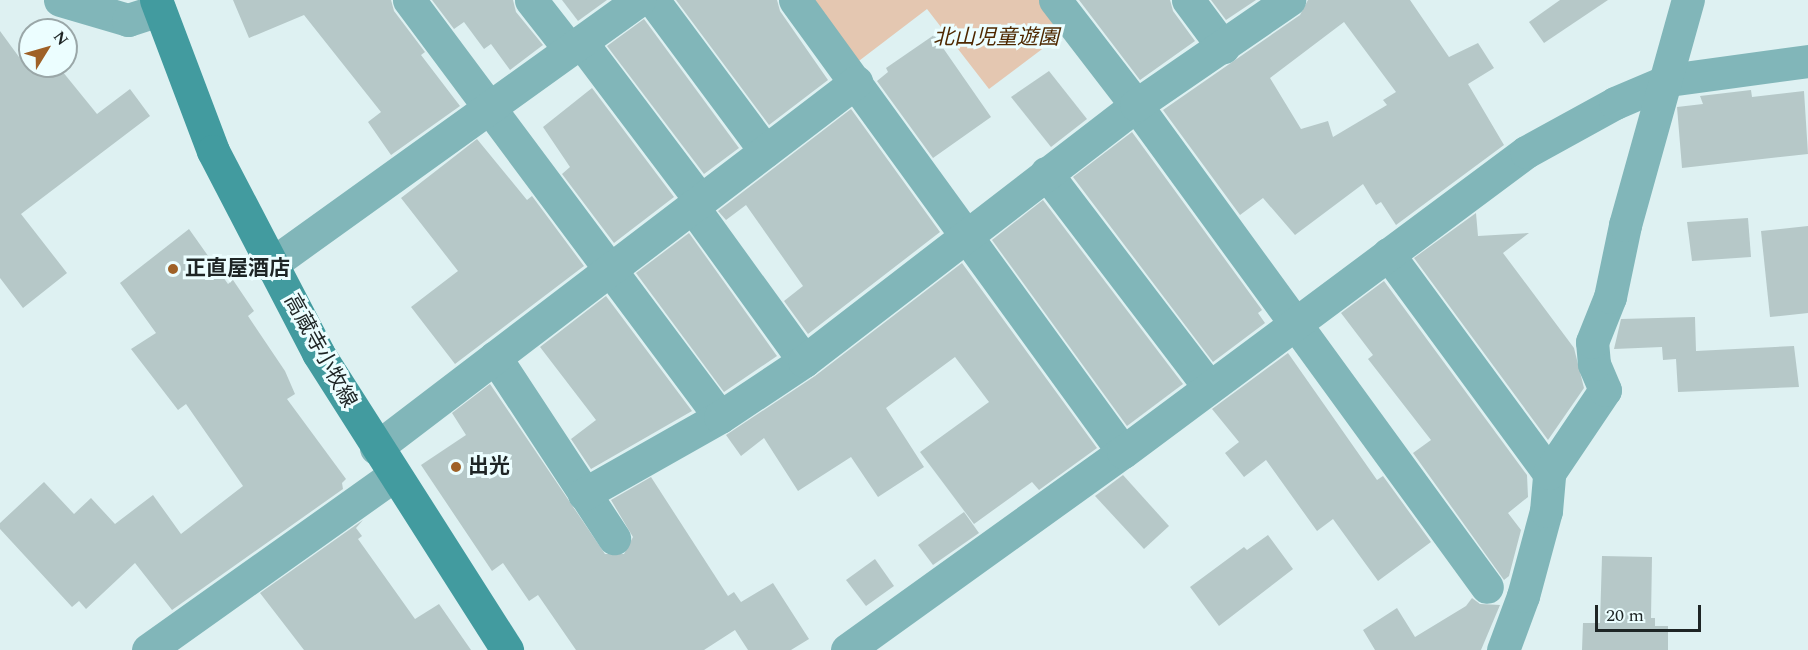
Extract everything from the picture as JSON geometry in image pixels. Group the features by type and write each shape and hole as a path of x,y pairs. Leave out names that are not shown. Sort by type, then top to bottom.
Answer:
{"main road":[{"name":"高蔵寺小牧線","path":"157,5 213,151 318,353 376,448 507,650"}],"street":[{"path":"60,0 128,20 157,5"},
{"path":"409,0 492,107 720,417"},
{"path":"531,0 575,46 696,203 804,361"},
{"path":"273,263 639,0"},
{"path":"653,0 765,151"},
{"path":"795,0 967,233 1123,452"},
{"path":"1054,0 1136,105 1293,325 1487,587"},
{"path":"1188,0 1223,47"},
{"path":"584,494 720,417 804,361 967,233 1136,105 1288,0"},
{"path":"1503,650 1546,511 1549,473 1605,390 1594,364 1592,342 1610,297 1625,225 1669,80 1688,0"},
{"path":"848,650 1123,452 1526,152 1616,104 1669,80 1808,61"},
{"path":"376,448 856,82"},
{"path":"1046,173 1209,387"},
{"path":"1388,254 1549,473"},
{"path":"495,357 614,538"},
{"path":"148,650 394,475"}],"green space":[{"name":"北山児童遊園","path":"795,0 1055,0 1074,25 989,89 927,9 847,70"}],"building":[{"path":"233,0 391,0 394,11 425,52 421,55 460,106 391,155 368,122 381,112 304,15 249,38"},
{"path":"432,0 513,0 516,12 543,45 510,70 491,44 484,49 464,22 454,29"},
{"path":"562,0 607,0 578,21"},
{"path":"676,0 777,0 780,11 828,80 769,125"},
{"path":"1079,0 1170,0 1173,11 1195,41 1140,80"},
{"path":"1211,0 1256,0 1226,20"},
{"path":"1308,0 1410,0 1449,57 1478,43 1494,68 1468,84 1504,145 1396,225 1381,202 1376,205 1363,184 1295,235 1263,198 1240,215 1163,110 1300,15","holes":["1344,22 1396,92 1383,100 1387,105 1333,137 1328,121 1301,129 1270,78"]},
{"path":"1560,0 1608,0 1544,43 1529,22"},
{"path":"644,19 739,148 704,174 607,46"},
{"path":"0,31 18,56 18,78 68,78 97,114 130,89 150,116 21,214 67,273 23,308 0,278"},
{"path":"934,35 991,117 933,158 877,81 888,72 886,68"},
{"path":"1049,71 1087,119 1051,147 1011,97"},
{"path":"592,88 674,197 614,243 562,174 570,167 543,127"},
{"path":"1751,90 1752,97 1804,91 1808,154 1682,168 1677,107 1703,104 1700,96"},
{"path":"851,109 940,232 808,334 784,301 803,286 746,205 726,220 718,211"},
{"path":"1132,132 1262,310 1258,313 1265,323 1213,362 1073,177"},
{"path":"477,139 527,200 532,196 584,266 455,364 411,307 458,271 401,198"},
{"path":"1043,200 1183,384 1127,426 992,240"},
{"path":"1476,213 1478,236 1529,233 1503,253 1574,348 1584,388 1548,440 1414,258"},
{"path":"1748,218 1751,257 1692,261 1687,222"},
{"path":"1808,226 1808,313 1770,317 1761,231"},
{"path":"189,229 228,284 233,280 254,311 248,316 285,371 295,394 287,399 346,479 342,483 343,489 172,610 135,563 86,609 79,601 72,607 0,529 0,523 44,482 74,514 91,498 115,524 153,495 181,534 243,486 186,404 178,410 131,349 156,333 120,283"},
{"path":"689,233 777,356 724,392 636,273"},
{"path":"962,263 1097,448 1039,490 1032,482 974,524 920,452 989,402 955,357 886,408 924,467 878,497 851,457 798,491 764,438 741,456 726,435 815,376"},
{"path":"1384,281 1527,475 1528,497 1508,513 1521,530 1509,576 1504,580 1413,453 1431,440 1368,359 1373,355 1341,313"},
{"path":"606,296 692,411 591,469 571,439 596,420 540,347"},
{"path":"1695,317 1696,351 1794,346 1799,387 1678,392 1676,359 1663,360 1662,347 1614,349 1621,319"},
{"path":"1288,353 1377,480 1383,476 1431,542 1378,581 1333,519 1317,531 1266,460 1244,477 1225,453 1239,442 1212,409"},
{"path":"490,384 605,554 624,554 633,537 611,500 651,477 728,596 734,592 741,602 773,583 809,639 791,650 748,650 735,630 704,650 576,650 538,595 529,601 503,563 492,571 421,465 466,435 452,413"},
{"path":"1123,475 1169,526 1144,549 1095,496"},
{"path":"964,512 979,533 933,565 918,545"},
{"path":"363,520 356,528 362,536 358,539 415,619 439,604 471,650 304,650 260,593"},
{"path":"1268,535 1293,569 1219,626 1190,587 1244,547 1247,550"},
{"path":"1602,556 1652,557 1651,618 1655,618 1655,626 1668,626 1668,650 1582,650 1583,623 1600,623"},
{"path":"875,559 894,586 866,606 846,580"},
{"path":"1472,598 1480,604 1500,605 1481,650 1375,650 1363,630 1397,608 1415,637 1466,606"}],"place":[{"name":"正直屋酒店","path":"173,269"},
{"name":"出光","path":"456,467"}]}
